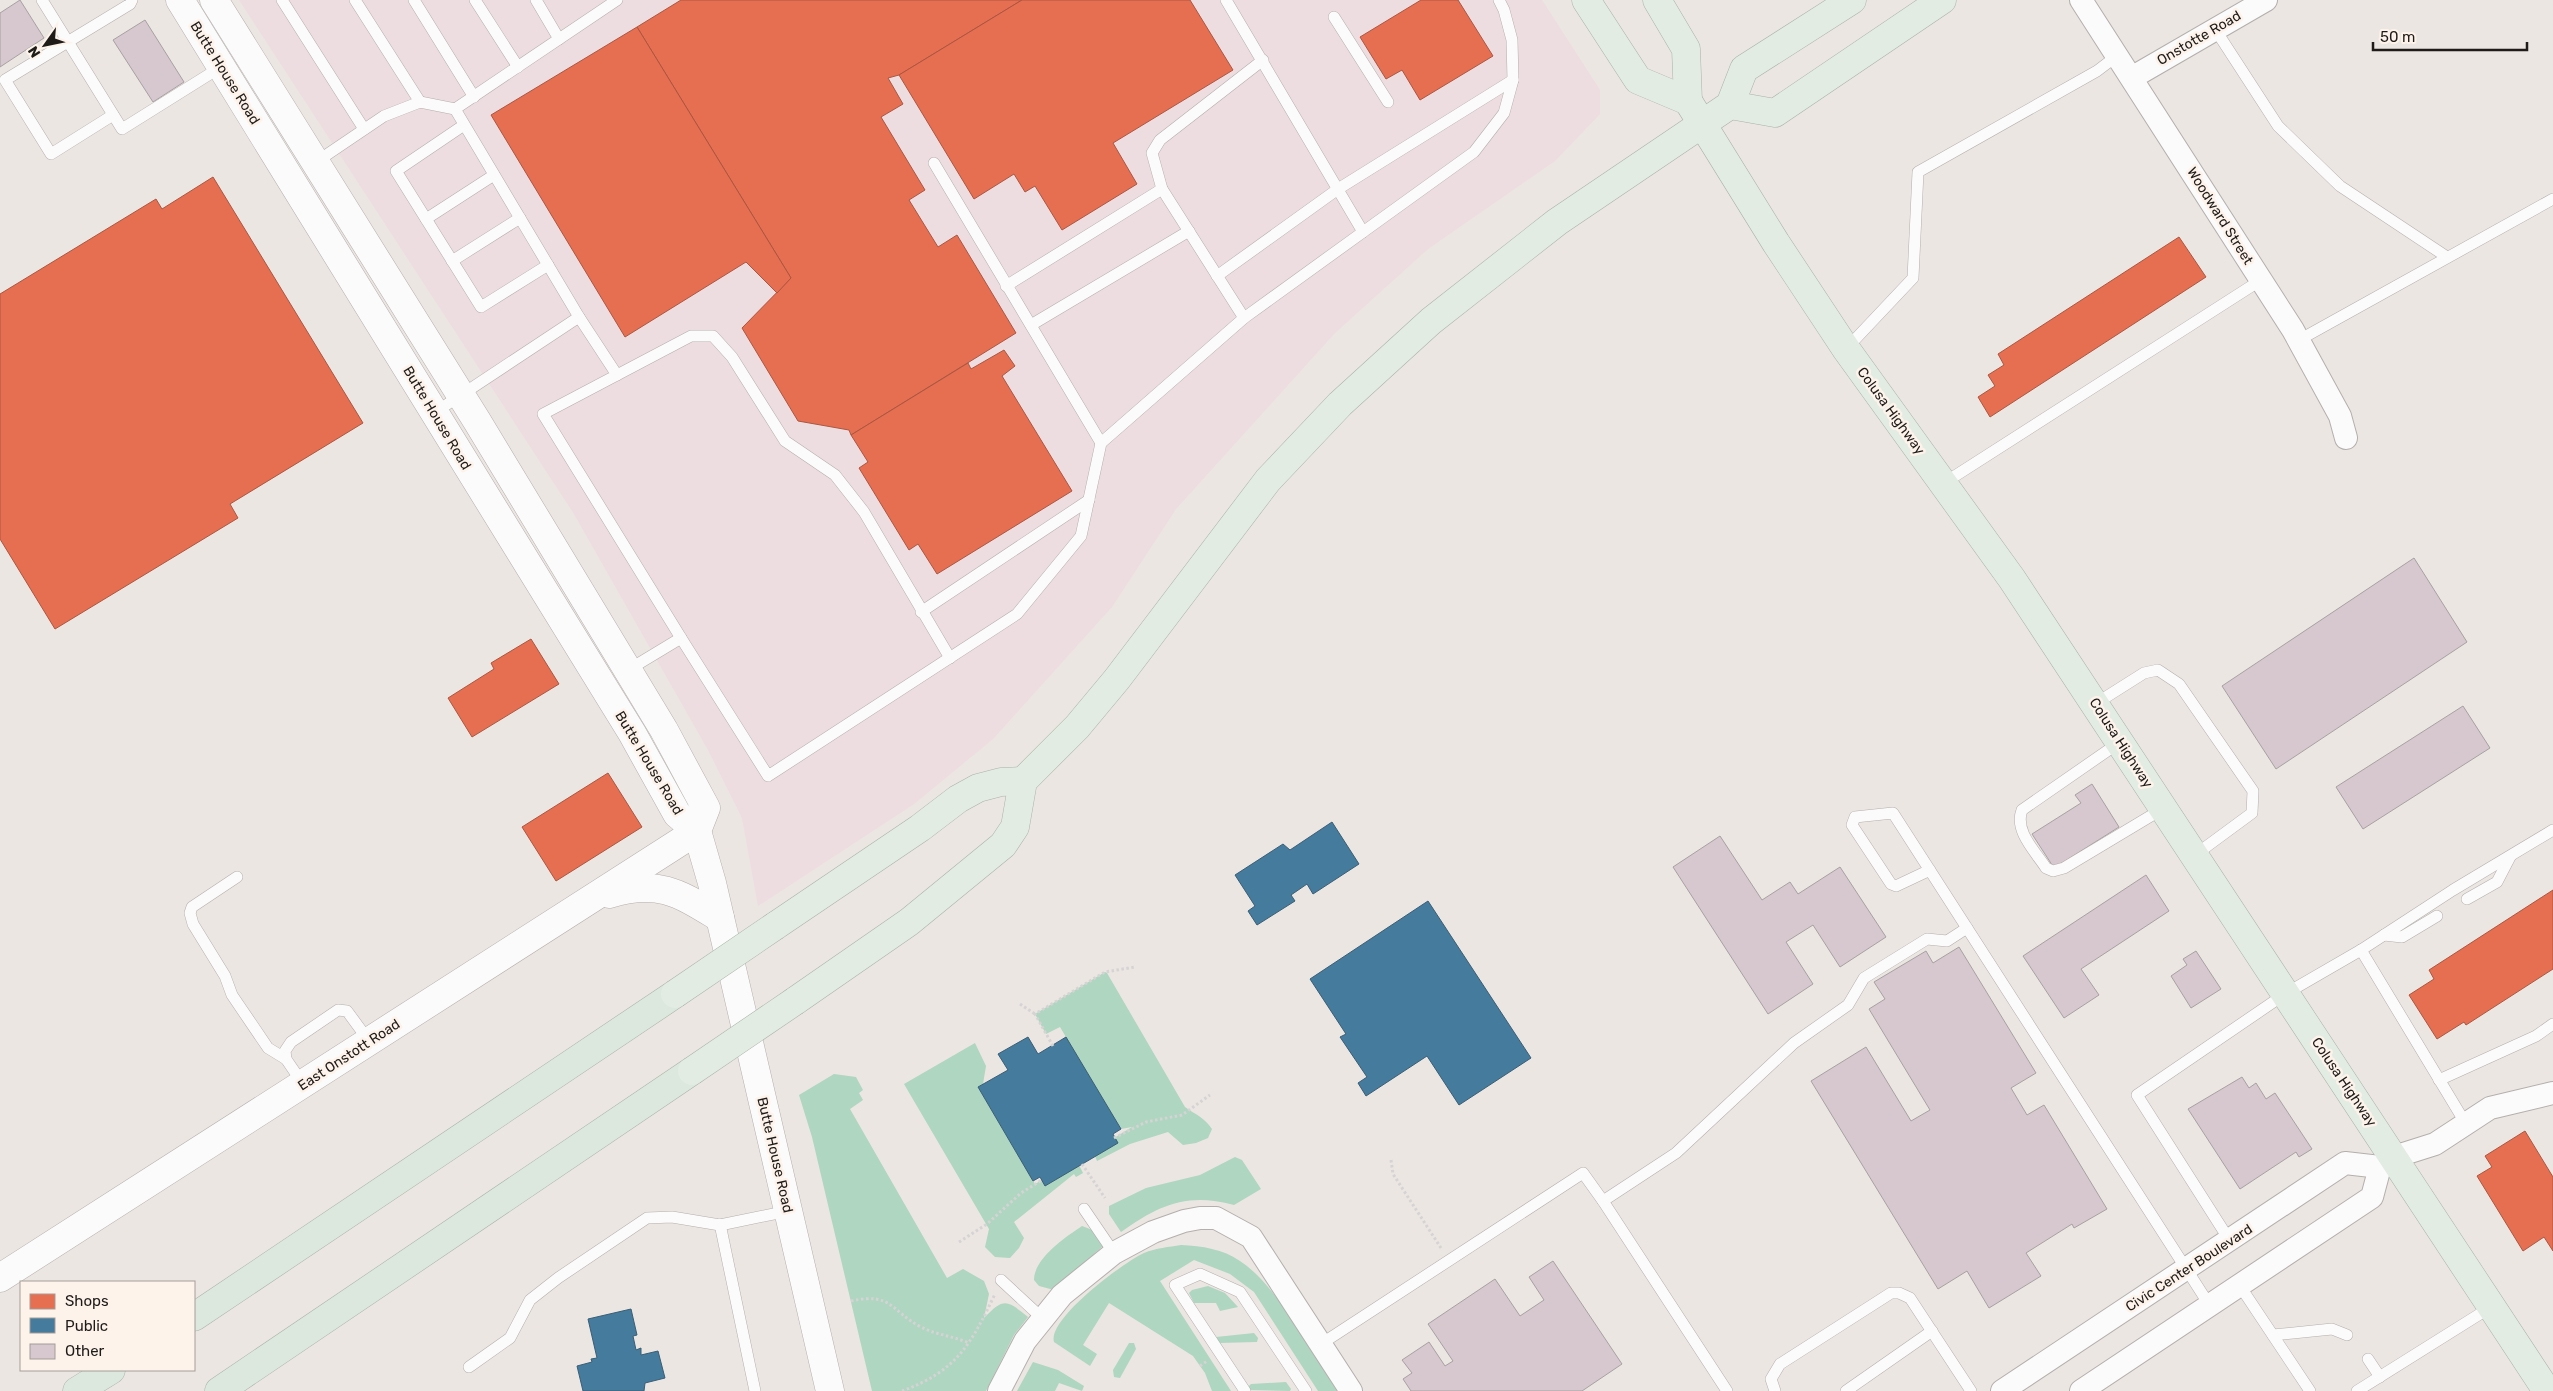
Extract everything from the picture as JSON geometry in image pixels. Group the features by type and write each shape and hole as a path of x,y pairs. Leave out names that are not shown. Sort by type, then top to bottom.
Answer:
{"highway":[{"path":"1586,0 1638,80 1695,112"},
{"path":"1657,0 1686,49 1695,112"},
{"path":"1730,105 1744,69 1852,0"},
{"path":"219,1391 910,922 1003,845 1015,827 1023,781 1077,726 1117,679 1268,480 1340,404 1431,321 1695,112 1730,105 1775,112 1942,0"},
{"name":"Colusa Highway","path":"1695,112 1776,244 1846,349 2012,579 2096,704 2285,994 2387,1162 2492,1306 2547,1391"},
{"path":"195,1316 920,828 958,799 978,788 1001,782 1023,781"},
{"path":"77,1391 109,1371"}],"main road":[{"name":"Butte House Road","path":"180,0 627,725 677,814 698,832"},
{"name":"Butte House Road","path":"214,0 460,394 672,744 706,808 698,832 720,918 830,1391"},
{"name":"East Onstott Road","path":"0,1278 698,832"},
{"path":"589,901 631,888 651,887 676,892 720,918"}],"street":[{"name":"Woodward Street","path":"2081,0 2133,77 2299,340 2340,416 2346,438"},
{"name":"Onstotte Road","path":"2133,77 2266,0"},
{"name":"Civic Center Boulevard","path":"2002,1391 2346,1163 2387,1162 2435,1144 2490,1108 2553,1093"},
{"path":"2087,1390 2372,1197 2387,1162"},
{"path":"999,1391 1025,1341 1042,1318 1062,1295 1114,1253 1154,1232 1184,1221 1216,1218 1251,1237 1351,1391"}],"lane":[{"path":"44,0 122,129 221,67"},
{"path":"113,114 51,154 5,80 130,4 132,0"},
{"path":"282,0 364,129"},
{"path":"355,0 420,102"},
{"path":"414,0 474,96"},
{"path":"475,0 518,67"},
{"path":"536,0 559,39"},
{"path":"595,0 602,10"},
{"path":"316,162 384,116 420,102 455,109 617,0"},
{"path":"1226,0 1363,232"},
{"path":"950,658 921,612 864,512 835,475 785,442 732,358 713,336 692,336 543,414 768,776 950,658 1017,614 1081,536 1101,443 1244,318 1474,152 1504,113 1513,80 1512,40 1504,10 1499,0"},
{"path":"1334,17 1388,102"},
{"path":"2215,29 2278,126 2340,186 2447,257"},
{"path":"1846,349 1913,278 1918,172 2097,71 2118,55"},
{"path":"1244,318 1162,189 1152,153 1155,145 1263,60"},
{"path":"1217,276 1338,189 1513,80"},
{"path":"455,109 579,317 617,374"},
{"path":"464,125 396,171 481,306 548,265"},
{"path":"934,163 1101,443"},
{"path":"426,219 494,175"},
{"path":"1006,286 1162,189"},
{"path":"2299,340 2553,199"},
{"path":"452,261 520,218"},
{"path":"1031,325 1189,231"},
{"path":"1944,483 2261,280"},
{"path":"434,412 579,317"},
{"path":"921,612 1089,500"},
{"path":"628,670 681,638"},
{"path":"2096,704 2144,673 2158,670 2180,684 2253,791 2252,813 2195,855"},
{"path":"2120,742 2022,810 2019,818 2020,828 2046,868 2053,871 2064,868 2164,808"},
{"path":"1930,870 1896,886 1891,884 1852,825 1855,817 1893,813 1930,870 2210,1306"},
{"path":"2230,1241 2137,1094 2285,994 2361,950 2453,890 2553,830"},
{"path":"2467,899 2497,882 2510,857"},
{"path":"237,876 192,907 190,913 193,924 225,976 232,995 268,1048 286,1059 303,1084"},
{"path":"2384,935 2402,937 2438,916"},
{"path":"1603,1201 1676,1153 1794,1043 1848,1005 1864,978 1928,939 1947,941 1967,928"},
{"path":"2361,950 2466,1124"},
{"path":"286,1059 285,1051 291,1042 338,1010 347,1011 369,1042"},
{"path":"2439,1080 2536,1036 2553,1024"},
{"path":"1321,1344 1583,1172 1727,1391"},
{"path":"1084,1209 1114,1253"},
{"path":"469,1366 510,1338 530,1300 573,1267 647,1218 672,1217 720,1224 788,1211"},
{"path":"720,1224 732,1271 756,1391"},
{"path":"1245,1391 1175,1285 1200,1274 1240,1292 1306,1391"},
{"path":"1001,1280 1042,1318"},
{"path":"2240,1286 2310,1391"},
{"path":"1775,1391 1771,1378 1780,1364 1891,1293 1907,1295 1970,1391"},
{"path":"2357,1391 2492,1306"},
{"path":"2273,1335 2332,1329 2347,1335"},
{"path":"1846,1391 1932,1331"},
{"path":"2368,1359 2380,1377"}],"path":[{"path":"1035,1014 1105,972 1135,967"},
{"path":"1020,1004 1035,1014 1052,1046"},
{"path":"1114,1138 1146,1122 1182,1115 1210,1095"},
{"path":"1390,1160 1393,1174 1449,1260"},
{"path":"1082,1164 1105,1198"},
{"path":"959,1242 987,1224 1021,1193 1042,1180"},
{"path":"902,1391 945,1369 963,1353 1001,1280"},
{"path":"851,1301 872,1297 901,1310 919,1326 969,1343"}],"shaded area":[{"path":"239,0 1542,0 1600,90 1600,114 1555,161 1428,249 1335,333 1176,509 1112,607 993,739 914,804 758,906 742,818 708,750 574,514"}],"green space":[{"path":"1105,972 1185,1107 1203,1119 1212,1129 1208,1138 1196,1143 1183,1145 1168,1132 1130,1144 1097,1161 1095,1156 1114,1138 1132,1127 1121,1129 1060,1027 1046,1034 1035,1014"},
{"path":"975,1043 986,1066 983,1084 978,1087 1035,1184 1042,1180 1045,1185 1079,1165 1083,1173 1076,1177 1074,1174 1014,1222 1024,1238 1019,1248 1010,1258 995,1257 985,1247 989,1229 904,1084"},
{"path":"834,1074 856,1077 863,1090 859,1093 863,1100 850,1109 947,1278 963,1269 984,1281 989,1294 984,1318 996,1307 1006,1303 1028,1317 1014,1335 986,1391 872,1391 812,1137 799,1095"},
{"path":"1235,1157 1242,1160 1261,1189 1234,1205 1202,1200 1174,1204 1161,1208 1121,1232 1109,1214 1109,1206 1146,1188 1200,1175"},
{"path":"1082,1226 1095,1231 1104,1245 1054,1290 1039,1286 1034,1280 1039,1264 1052,1249"},
{"path":"1181,1245 1204,1247 1219,1251 1240,1261 1254,1272 1293,1321 1337,1391 1318,1391 1254,1292 1230,1274 1194,1260 1160,1281 1231,1391 1212,1391 1205,1373 1193,1356 1109,1303 1083,1345 1097,1354 1090,1366 1054,1342 1055,1332 1062,1320 1074,1306 1105,1279 1144,1253"},
{"path":"1208,1286 1225,1293 1238,1307 1220,1311 1216,1303 1194,1303 1189,1293 1192,1290"},
{"path":"1254,1333 1258,1338 1257,1342 1219,1343 1216,1337"},
{"path":"1129,1343 1134,1343 1136,1349 1120,1378 1114,1377 1113,1370"},
{"path":"1033,1362 1058,1370 1084,1386 1082,1391 1059,1383 1055,1391 1017,1391"},
{"path":"1286,1382 1291,1389 1290,1391 1250,1390 1248,1387 1251,1384"}],"building: Shops":[{"path":"681,0 1022,0 899,75 888,78 903,104 881,117 925,190 909,200 938,247 957,235 1016,333 851,435 849,430 798,421 742,328 791,278 637,27"},
{"path":"1022,0 1190,0 1233,70 1113,143 1137,184 1062,230 1035,186 1025,192 1014,174 974,199 899,75"},
{"path":"1421,0 1458,0 1493,56 1420,100 1402,70 1386,79 1360,37"},
{"path":"637,27 791,278 777,293 746,262 625,337 491,115"},
{"path":"213,177 363,423 230,504 238,518 55,629 0,539 0,294 156,199 162,209"},
{"path":"2179,237 2206,277 1990,417 1978,397 1995,386 1988,375 2004,365 1998,354"},
{"path":"1004,350 1015,366 1002,376 1072,491 937,574 918,544 909,550 859,468 868,462 851,435 968,363 971,369"},
{"path":"531,639 559,684 472,737 448,698 494,669 491,663"},
{"path":"608,773 642,827 556,881 522,827"},
{"path":"2553,890 2553,969 2466,1025 2464,1022 2437,1039 2409,995 2434,979 2429,970"},
{"path":"2525,1131 2553,1177 2553,1251 2544,1237 2523,1251 2477,1176 2492,1167 2485,1156"}],"building: Public":[{"path":"1332,822 1359,864 1313,894 1307,884 1291,895 1295,901 1257,925 1248,911 1255,906 1235,875 1283,844 1290,850"},
{"path":"1428,901 1531,1058 1459,1105 1427,1056 1366,1096 1358,1083 1367,1077 1340,1037 1346,1034 1310,979"},
{"path":"1028,1037 1038,1054 1066,1037 1121,1129 1113,1134 1118,1143 1045,1186 1040,1177 1033,1181 978,1087 1008,1070 998,1054"},
{"path":"631,1309 637,1335 633,1336 636,1350 641,1348 641,1355 658,1351 665,1378 645,1383 644,1391 583,1391 577,1366 592,1362 591,1359 597,1358 588,1319"}],"building: Other":[{"path":"20,0 44,38 0,67 0,13"},
{"path":"145,20 184,82 153,102 113,40"},
{"path":"2414,558 2467,642 2276,769 2222,686"},
{"path":"2463,706 2490,748 2363,829 2336,787"},
{"path":"2092,784 2119,827 2054,868 2032,834 2081,803 2075,795"},
{"path":"1720,836 1762,900 1790,882 1798,894 1840,867 1886,937 1840,967 1813,925 1786,942 1813,984 1768,1014 1673,867"},
{"path":"2146,875 2169,911 2081,969 2099,995 2064,1018 2023,956"},
{"path":"1959,947 2036,1073 2011,1088 2027,1115 2044,1105 2107,1209 2074,1228 2072,1224 2026,1253 2041,1276 1989,1308 1967,1271 1938,1289 1811,1081 1866,1047 1911,1121 1930,1110 1869,1009 1885,999 1874,982 1926,951 1933,963"},
{"path":"2196,951 2221,989 2191,1008 2171,976 2187,965 2183,959"},
{"path":"2242,1077 2249,1088 2256,1083 2266,1099 2275,1093 2312,1149 2299,1157 2296,1152 2240,1189 2188,1109"},
{"path":"1553,1261 1622,1364 1582,1391 1411,1391 1403,1379 1412,1373 1402,1360 1429,1342 1445,1366 1453,1361 1428,1324 1495,1279 1520,1316 1544,1300 1529,1277"}]}
